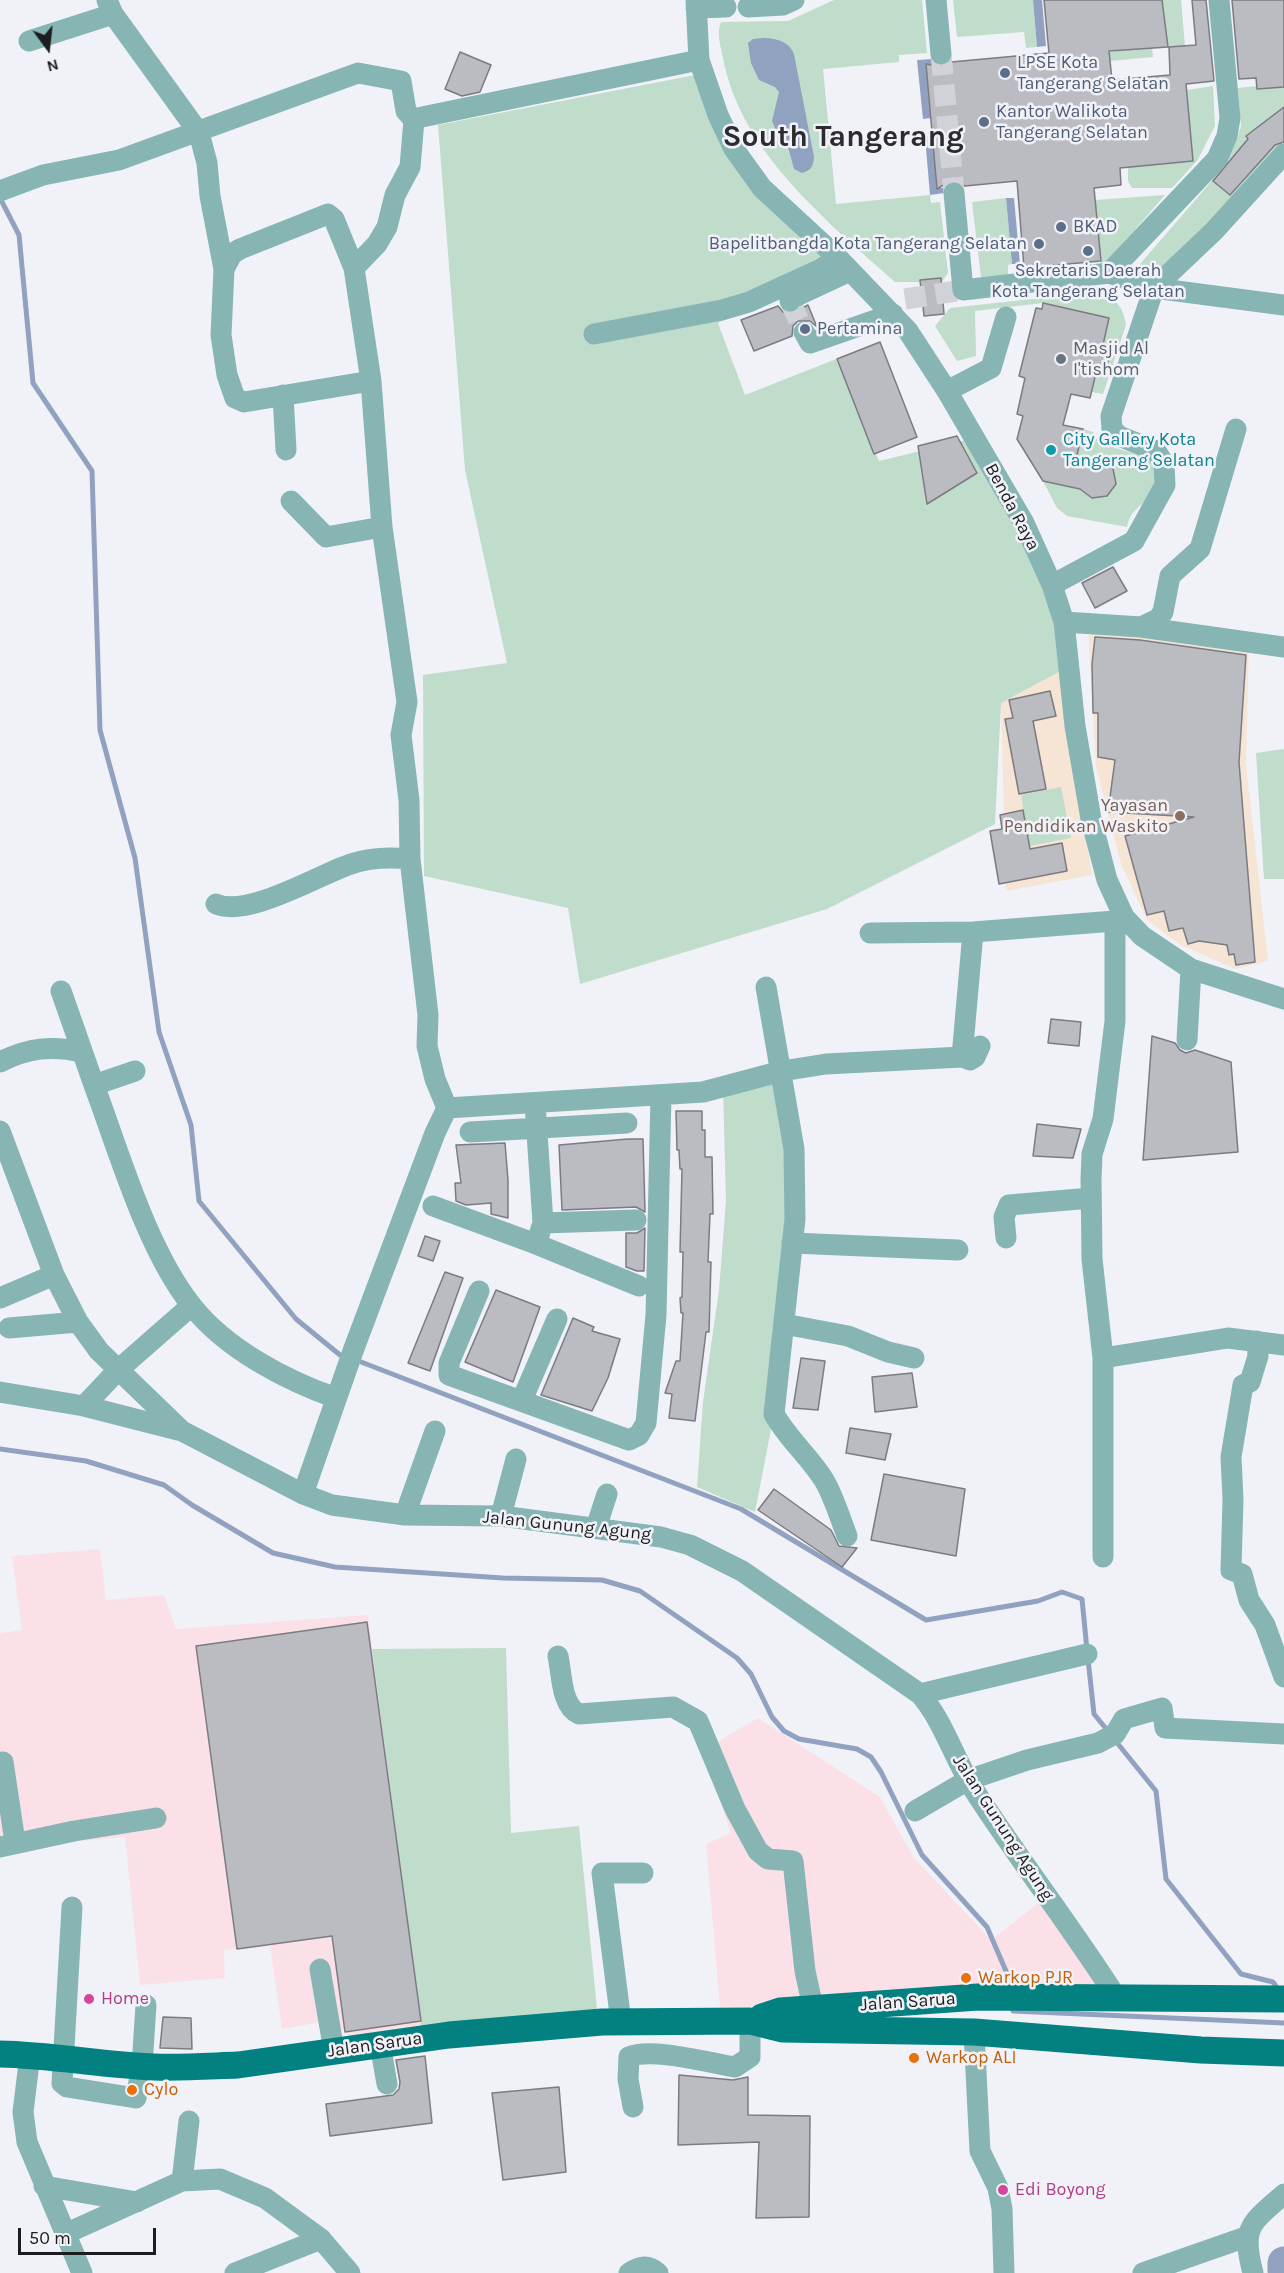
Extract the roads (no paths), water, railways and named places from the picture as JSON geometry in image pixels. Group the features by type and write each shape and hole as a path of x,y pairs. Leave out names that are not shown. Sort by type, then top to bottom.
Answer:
{"main road":[{"name":"Jalan Sarua","path":"816,2018 978,1997 1284,2000"},
{"name":"Jalan Sarua","path":"0,2054 62,2057 142,2066 238,2065 334,2050 505,2029 621,2022 750,2021 780,2011 816,2018 974,2032 1281,2053"}],"street":[{"path":"748,7 783,4 794,0"},
{"path":"936,0 941,54"},
{"path":"1109,273 1217,159 1227,136 1230,118 1220,0"},
{"path":"696,4 726,7"},
{"name":"Benda Raya","path":"696,4 699,60 718,115 734,149 762,188 844,265 908,331 947,391 1024,523 1052,585 1064,622 1075,726 1091,819 1120,919 1191,969 1284,999"},
{"path":"29,41 110,7 199,133 207,163 210,196 224,269 221,335 232,395 237,401 244,402 371,381"},
{"path":"414,120 597,79 699,60"},
{"path":"3,190 43,175 119,160 199,133 358,73 401,81 406,111 414,120 410,167 395,195 387,227 377,244 354,268"},
{"path":"1052,585 1134,542 1165,485 1164,464 1156,451 1119,436 1112,429 1111,416 1154,288 1214,231 1284,154"},
{"path":"954,193 963,290 1109,273 1154,288 1284,305"},
{"path":"224,269 232,254 240,249 328,214 334,219 354,268 371,381 382,527 407,702 402,735 409,800 410,859 428,1015 428,1046 435,1079 447,1108 435,1133 336,1398 303,1494"},
{"path":"790,301 844,265"},
{"path":"594,334 749,302 821,269 844,265"},
{"path":"804,332 810,343 893,315"},
{"path":"947,391 991,368 1006,317"},
{"path":"283,395 286,450"},
{"path":"1141,627 1158,619 1163,612 1170,576 1200,549 1236,429"},
{"path":"291,501 326,537 382,527"},
{"path":"1064,622 1141,627 1284,647"},
{"path":"216,904 227,907 255,902 351,864 372,859 410,859"},
{"path":"870,933 972,932 1120,919 1115,1020 1102,1119 1092,1154 1092,1259 1103,1358 1103,1557"},
{"path":"962,1057 972,932"},
{"path":"1187,1040 1191,969"},
{"path":"766,987 794,1149 795,1219 774,1414 784,1432 805,1453 826,1483 847,1536"},
{"path":"61,991 145,1221 157,1247 191,1306 221,1334 255,1358 298,1383 336,1398"},
{"path":"447,1108 704,1092 782,1071 826,1064 962,1057 970,1060 975,1057 980,1046"},
{"path":"0,1062 23,1052 49,1047 82,1052"},
{"path":"94,1085 135,1071"},
{"path":"479,1291 448,1363 449,1375 629,1440 639,1435 646,1423 656,1315 661,1095"},
{"path":"536,1103 543,1222 536,1244"},
{"path":"470,1132 537,1126 627,1123"},
{"name":"Jalan Gunung Agung","path":"0,1133 54,1275 78,1322 99,1351 182,1431 303,1494 332,1504 405,1515 501,1516 661,1537 690,1545 742,1571 921,1694 936,1713 968,1780 1116,1997"},
{"path":"1006,1238 1004,1217 1009,1205 1091,1198"},
{"path":"433,1206 536,1244 639,1286"},
{"path":"543,1222 636,1220"},
{"path":"792,1243 958,1250"},
{"path":"0,1298 54,1275"},
{"path":"84,1406 118,1370 191,1306"},
{"path":"522,1400 557,1319"},
{"path":"9,1328 78,1322"},
{"path":"784,1324 848,1336 888,1352 914,1358"},
{"path":"1103,1358 1210,1339 1240,1338 1284,1345"},
{"path":"1257,1341 1258,1356 1250,1382 1243,1385 1231,1457 1233,1499 1231,1570 1242,1574 1249,1600 1265,1625 1284,1677"},
{"path":"0,1392 84,1406 182,1431"},
{"path":"405,1515 435,1431"},
{"path":"501,1516 516,1459"},
{"path":"596,1528 607,1494"},
{"path":"921,1694 1087,1654"},
{"path":"558,1656 568,1706 574,1712 629,1712 673,1707 698,1721 735,1809 758,1851 768,1858 793,1861 805,1971 816,2018"},
{"path":"915,1811 968,1780 1027,1760 1106,1738 1124,1719 1162,1708 1165,1728 1284,1734"},
{"path":"3,1762 8,1845 156,1818"},
{"path":"621,2022 602,1874 643,1873"},
{"path":"62,2057 72,1907"},
{"path":"320,1969 334,2050"},
{"path":"142,2066 146,2005"},
{"path":"633,2107 628,2079 629,2057 637,2053 651,2054 735,2067 750,2056 750,2021"},
{"path":"974,2032 980,2151 998,2188 1002,2209 1004,2273"},
{"path":"380,2044 387,2084"},
{"path":"30,2055 23,2121 27,2142 82,2273"},
{"path":"182,2181 189,2121"},
{"path":"64,2234 182,2181 220,2179 256,2194 321,2239 350,2273"},
{"path":"44,2186 137,2202"},
{"path":"1252,2273 1246,2237 1255,2219 1278,2199"},
{"path":"1143,2273 1246,2237"},
{"path":"235,2273 321,2239"},
{"path":"629,2273 639,2267 648,2266 658,2273"}],"water":[{"path":"1033,0 1042,0 1046,46 1037,47"},
{"path":"753,39 781,41 789,46 794,54 814,157 811,167 802,173 794,169 788,147 777,133 772,121 779,92 775,87 759,80 751,63 748,43"},
{"path":"932,59 932,64 926,65 931,118 923,119 917,60"},
{"path":"933,136 937,188 944,188 944,193 930,195 925,137"},
{"path":"1006,198 1014,198 1020,264 1012,264"}],"waterway":[{"path":"0,198 19,235 33,383 92,471 100,730 135,858 159,1032 191,1125 199,1201 296,1319 340,1355 347,1357"},
{"path":"356,1360 741,1509 926,1620 1038,1601 1062,1592 1082,1599 1087,1650"},
{"path":"0,1449 86,1461 164,1485 192,1505 273,1553 335,1567 503,1578 602,1580 640,1591 737,1658 751,1674 772,1717 784,1731 799,1739 857,1749 871,1757 881,1772 922,1855 987,1927 1009,1978"},
{"path":"1088,1659 1094,1714 1108,1731"},
{"path":"1114,1739 1156,1791 1166,1879 1241,1974 1273,1982 1279,1991"},
{"path":"1013,2011 1284,2023"},
{"path":"1284,2263 1284,2270"}],"tunnel":[{"path":"941,54 954,193"},
{"path":"905,299 963,290"},
{"path":"790,301 804,332"}],"place":[{"name":"LPSE Kota Tangerang Selatan","path":"1005,73"},
{"name":"Kantor Walikota Tangerang Selatan","path":"984,122"},
{"name":"BKAD","path":"1061,227"},
{"name":"Bapelitbangda Kota Tangerang Selatan","path":"1039,244"},
{"name":"Sekretaris Daerah Kota Tangerang Selatan","path":"1088,251"},
{"name":"Pertamina","path":"805,329"},
{"name":"Masjid Al I'tishom","path":"1061,359"},
{"name":"City Gallery Kota Tangerang Selatan","path":"1051,450"},
{"name":"Yayasan Pendidikan Waskito","path":"1180,816"},
{"name":"Warkop PJR","path":"966,1978"},
{"name":"Home","path":"89,1999"},
{"name":"Warkop ALI","path":"914,2058"},
{"name":"Cylo","path":"132,2090"},
{"name":"Edi Boyong","path":"1003,2190"}],"district":[{"name":"South Tangerang","path":"843,137"}]}
